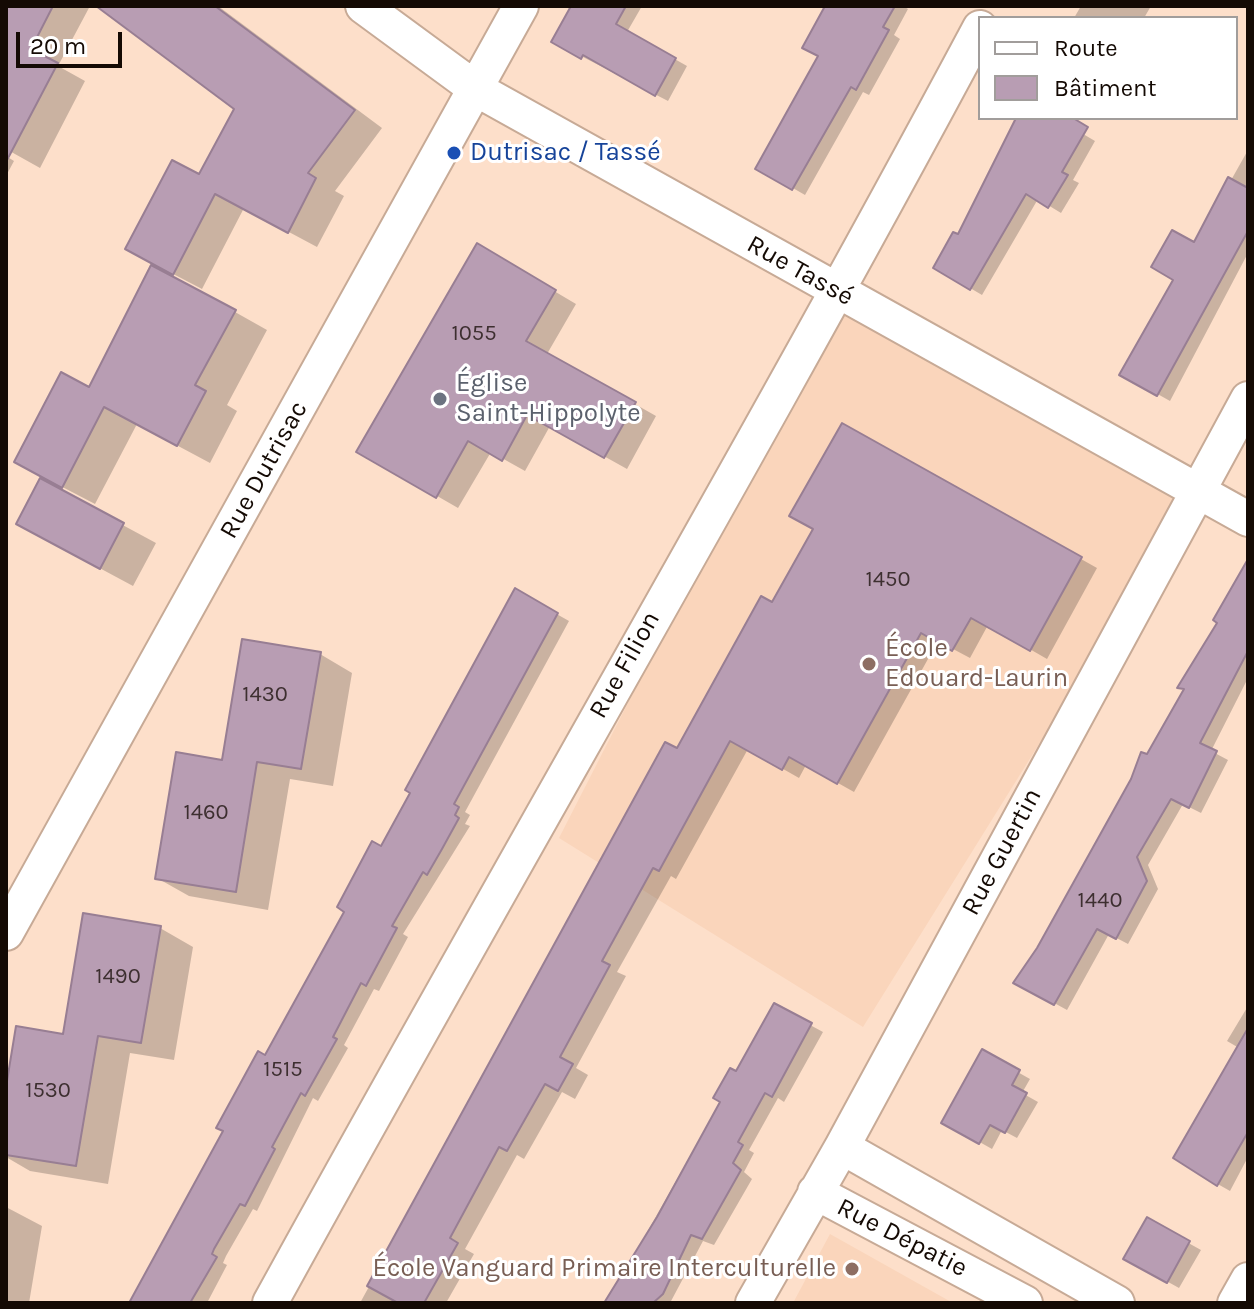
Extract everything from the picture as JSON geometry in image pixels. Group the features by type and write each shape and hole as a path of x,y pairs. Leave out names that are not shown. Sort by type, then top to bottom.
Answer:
{"street":[{"name":"Rue Tassé","path":"363,6 476,89 1248,519"},
{"name":"Rue Dutrisac","path":"6,933 521,6"},
{"name":"Rue Filion","path":"270,1303 615,683 838,292 978,32"},
{"name":"Rue Guertin","path":"753,1303 842,1147 1248,399"},
{"name":"Rue Dépatie","path":"842,1147 1117,1303"},
{"name":"Rue Dépatie","path":"815,1192 1025,1303"},
{"name":"Rue Dépatie","path":"990,1283 1011,1245"},
{"path":"1235,1303 1248,1280"}],"shaded area":[{"name":"École Edouard-Laurin","path":"838,292 1197,490 863,1027 559,838"},
{"name":"École Vanguard Primaire Interculturelle","path":"830,1234 953,1303 793,1303"}],"building":[{"path":"6,6 53,6 31,49 58,63 6,162"},
{"path":"96,6 215,6 355,110 308,173 316,178 288,233 215,194 173,275 125,249 172,160 199,174 234,109"},
{"path":"571,6 626,6 616,24 676,58 655,96 583,55 581,59 551,42"},
{"path":"825,6 895,6 883,27 889,30 856,90 851,87 792,190 755,169 818,56 802,48"},
{"path":"1015,120 1076,120 1088,127 1062,172 1068,175 1048,208 1026,194 970,290 933,268 953,232 958,234"},
{"path":"1228,177 1248,188 1248,231 1157,396 1119,375 1173,280 1151,267 1172,230 1194,242"},
{"name":"Église Saint-Hippolyte","path":"477,243 556,290 526,341 636,402 604,458 527,415 502,461 468,441 436,498 356,452"},
{"path":"151,265 236,310 195,385 206,391 177,446 104,407 62,488 14,462 61,372 89,387"},
{"path":"842,423 1082,557 1030,651 971,618 952,651 921,633 837,784 789,757 782,770 730,741 659,871 653,868 602,961 610,965 560,1057 573,1064 558,1091 545,1084 507,1151 499,1147 450,1238 458,1243 424,1303 398,1303 367,1286 665,742 677,748 761,596 772,602 813,529 789,516"},
{"path":"40,478 124,523 100,569 16,524"},
{"path":"1248,559 1248,651 1200,743 1217,751 1189,808 1171,799 1137,857 1147,881 1116,939 1097,929 1054,1005 1013,983 1037,948 1131,779 1141,752 1147,754 1184,689 1177,688 1217,623 1213,620"},
{"path":"515,588 558,613 454,804 459,807 455,815 459,818 427,875 423,872 392,926 397,928 366,986 361,983 333,1037 337,1039 305,1096 301,1093 245,1206 240,1204 214,1249 212,1254 217,1257 190,1303 129,1303 223,1131 216,1128 258,1051 265,1055 344,912 337,907 372,841 381,846 410,793 405,790"},
{"path":"242,639 321,652 301,769 257,762 236,892 155,879 176,752 222,760"},
{"path":"83,913 161,926 141,1043 98,1036 76,1166 6,1155 6,1087 16,1026 63,1034"},
{"path":"774,1003 812,1023 772,1097 765,1093 738,1142 743,1145 733,1163 741,1170 702,1239 691,1235 663,1294 653,1303 604,1303 657,1217 720,1102 713,1098 730,1068 736,1071"},
{"path":"1248,1028 1248,1132 1217,1186 1173,1158"},
{"path":"982,1049 1020,1070 1012,1085 1027,1093 1005,1133 990,1125 979,1144 941,1123"},
{"path":"1147,1217 1190,1241 1167,1283 1123,1259"}],"place":[{"name":"Dutrisac / Tassé","path":"454,153"},
{"name":"Église Saint-Hippolyte","path":"440,399"},
{"name":"École Edouard-Laurin","path":"869,664"},
{"name":"École Vanguard Primaire Interculturelle","path":"852,1269"}]}
